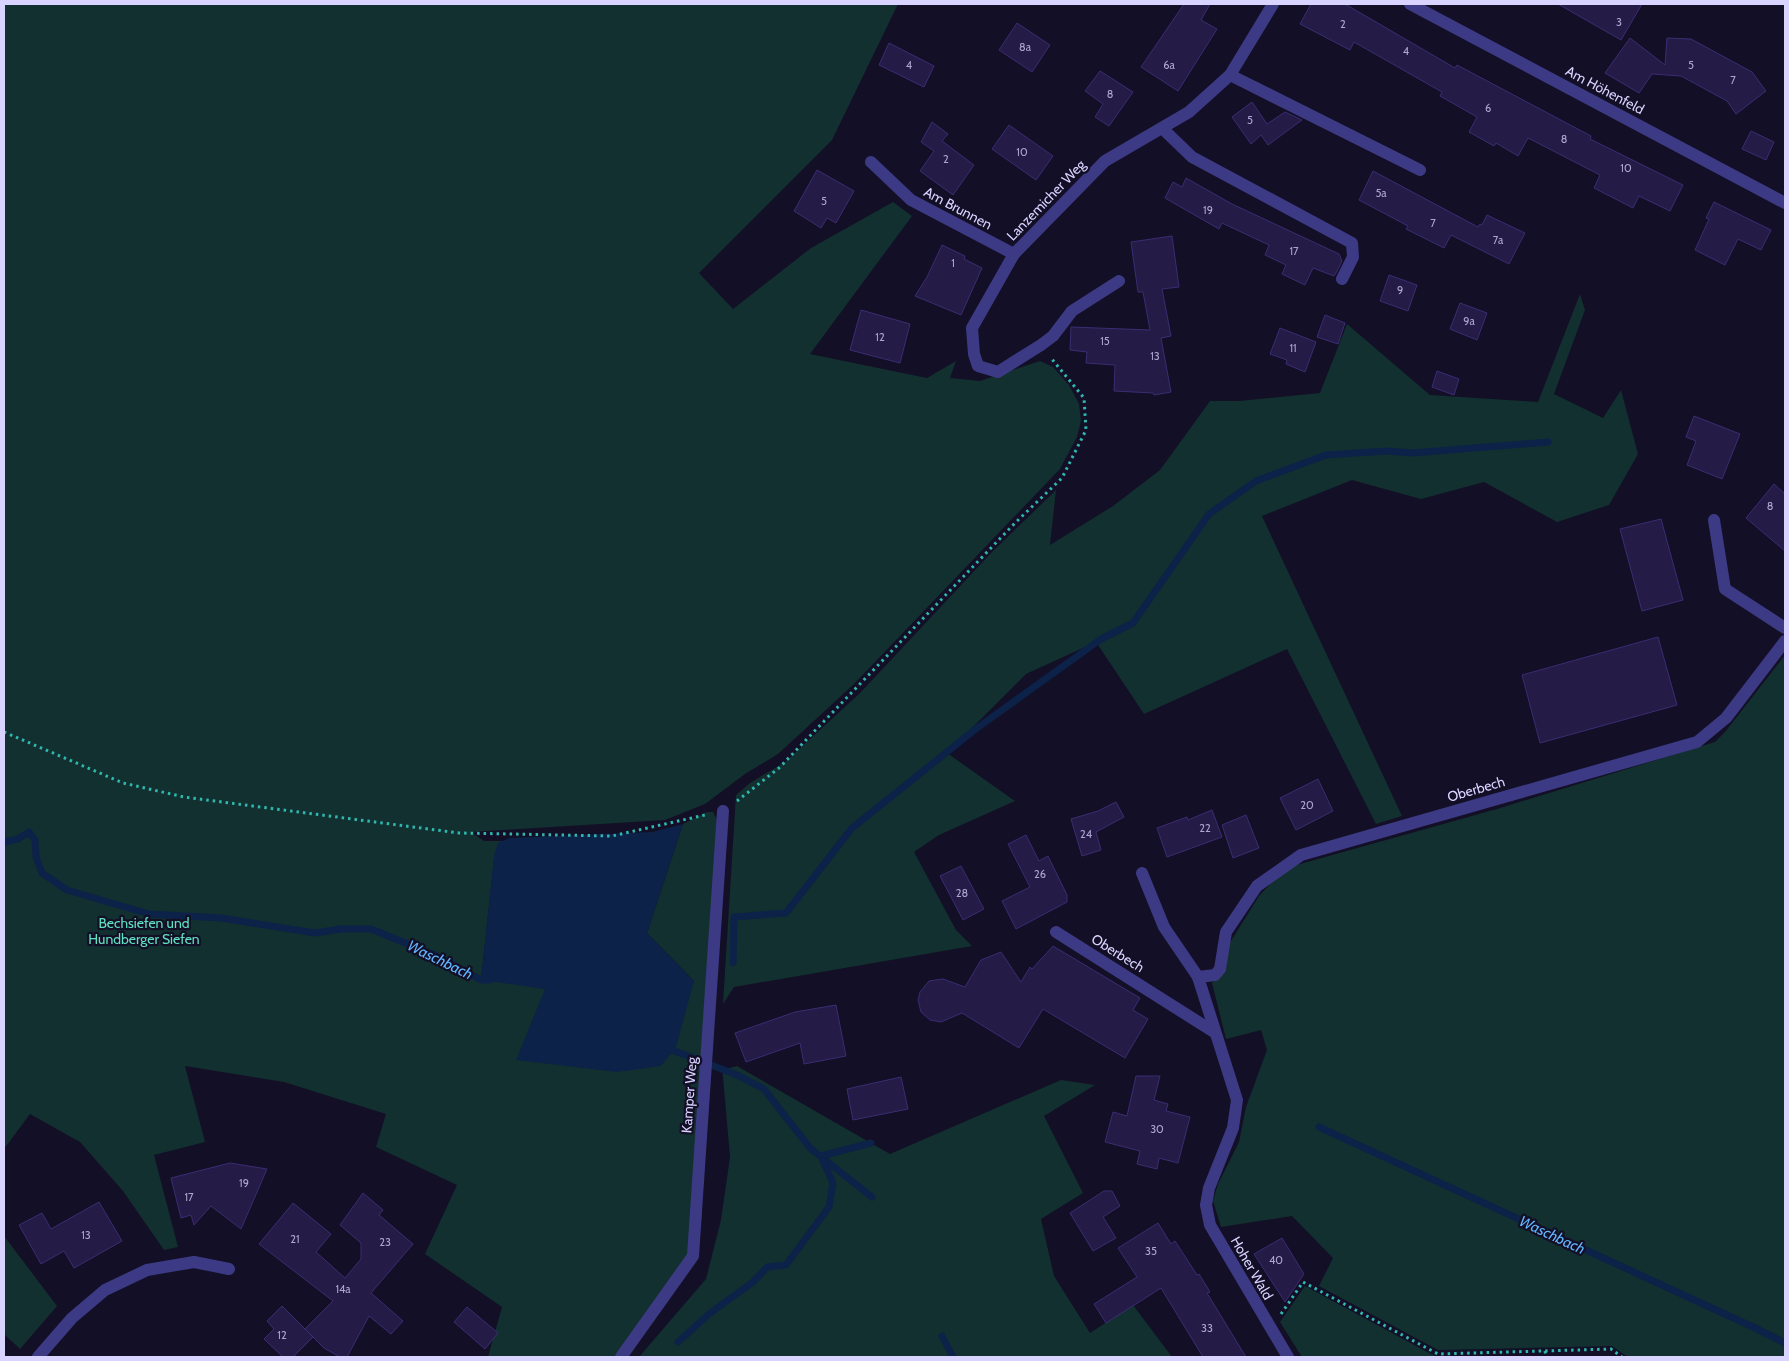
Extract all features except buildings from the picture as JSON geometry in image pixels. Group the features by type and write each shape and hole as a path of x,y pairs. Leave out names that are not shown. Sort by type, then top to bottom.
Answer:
{"street":[{"name":"Lanzemicher Weg","path":"1041,346 998,372 978,366 974,354 972,328 1014,254 1105,161 1163,129 1189,112 1230,75 1273,4"},
{"name":"Am Höhenfeld","path":"1410,4 1785,203"},
{"path":"1230,75 1420,170"},
{"path":"1163,129 1192,157 1352,244 1353,257 1342,279"},
{"name":"Am Brunnen","path":"871,162 911,200 1014,254"},
{"path":"1041,346 1053,336 1072,312 1119,281"},
{"path":"1714,520 1725,589 1736,599 1785,628"},
{"name":"Oberbech","path":"1198,977 1215,975 1220,969 1226,932 1256,886 1301,854 1697,742 1726,718 1785,642"},
{"name":"Kamper Weg","path":"621,1357 693,1256 723,811"},
{"path":"1142,873 1164,927 1198,977 1214,1032"},
{"name":"Oberbech","path":"1056,932 1214,1032"},
{"name":"Hoher Wald","path":"1214,1032 1227,1065 1237,1100 1233,1128 1209,1188 1206,1205 1210,1225 1288,1357"},
{"path":"38,1357 72,1318 105,1290 148,1270 194,1262 229,1269"}],"path":[{"path":"4,732 123,783 184,797 459,833 612,836 723,811 779,768 1008,530 1062,478 1086,430 1084,398 1041,346"},
{"path":"1270,1328 1304,1282 1438,1354 1611,1349 1622,1357"},
{"path":"1545,1351 1546,1357"}],"green space":[{"name":"Bechsiefen und Hundberger Siefen","path":"4,4 898,4 832,140 699,273 733,309 811,248 893,202 912,216 810,354 927,378 956,361 950,378 980,381 1040,361 1053,367 1069,385 1079,404 1081,421 1077,437 1060,469 853,685 778,754 745,774 705,804 665,820 471,832 484,841 504,841 497,848 494,860 481,980 694,981 647,933 683,824 707,812 713,812 717,820 702,1088 702,1217 688,1271 614,1357 488,1357 502,1307 425,1254 457,1185 376,1147 386,1114 284,1082 185,1066 205,1142 154,1155 178,1247 164,1250 123,1191 80,1142 30,1114 4,1149"},
{"path":"1580,294 1585,310 1554,394 1603,418 1621,390 1638,454 1609,505 1557,522 1484,482 1421,499 1352,480 1262,516 1402,816 1376,824 1287,649 1144,714 1096,642 1026,674 947,753 1015,801 939,835 914,852 956,930 972,946 734,987 723,1004 736,795 750,783 785,762 860,693 991,553 1056,490 1050,545 1113,506 1160,470 1210,401 1239,401 1320,393 1347,324 1430,395 1538,402"},
{"path":"1785,655 1785,1357 1628,1357 1612,1346 1438,1350 1319,1286 1333,1258 1292,1216 1221,1227 1213,1201 1218,1184 1239,1142 1246,1107 1267,1050 1261,1030 1226,1039 1212,983 1222,971 1226,949 1259,896 1270,884 1293,866 1497,809 1715,742 1725,732"},
{"path":"722,1065 726,1069 737,1066 890,1154 1061,1080 1095,1085 1044,1116 1083,1193 1041,1219 1054,1276 1090,1333 1133,1305 1172,1357 639,1357 706,1279 721,1220 730,1157"},
{"path":"4,1236 57,1306 20,1349 4,1334"},
{"path":"1305,1286 1438,1357 1302,1357 1280,1322"}],"water":[{"path":"683,824 647,933 694,981 676,1047 661,1066 617,1072 516,1060 545,989 481,980 494,856 498,843 509,838 652,832"}],"waterway":[{"path":"733,963 734,917 786,913 852,828 977,728 1101,639 1133,623 1209,514 1256,481 1326,455 1387,451 1413,453 1548,442"},
{"name":"Waschbach","path":"4,842 18,839 29,832 35,840 36,857 42,873 67,890 149,914 221,918 315,933 341,929 371,929 435,955 481,980 490,980"},
{"name":"Waschbach","path":"667,1048 737,1075 764,1089 810,1148 872,1197"},
{"name":"Waschbach","path":"1319,1127 1785,1343"},
{"name":"Waschbach","path":"821,1156 871,1143"},
{"path":"678,1342 709,1314 753,1282 767,1267 786,1265 829,1207 833,1183 823,1161"},
{"path":"942,1336 953,1357"}]}
